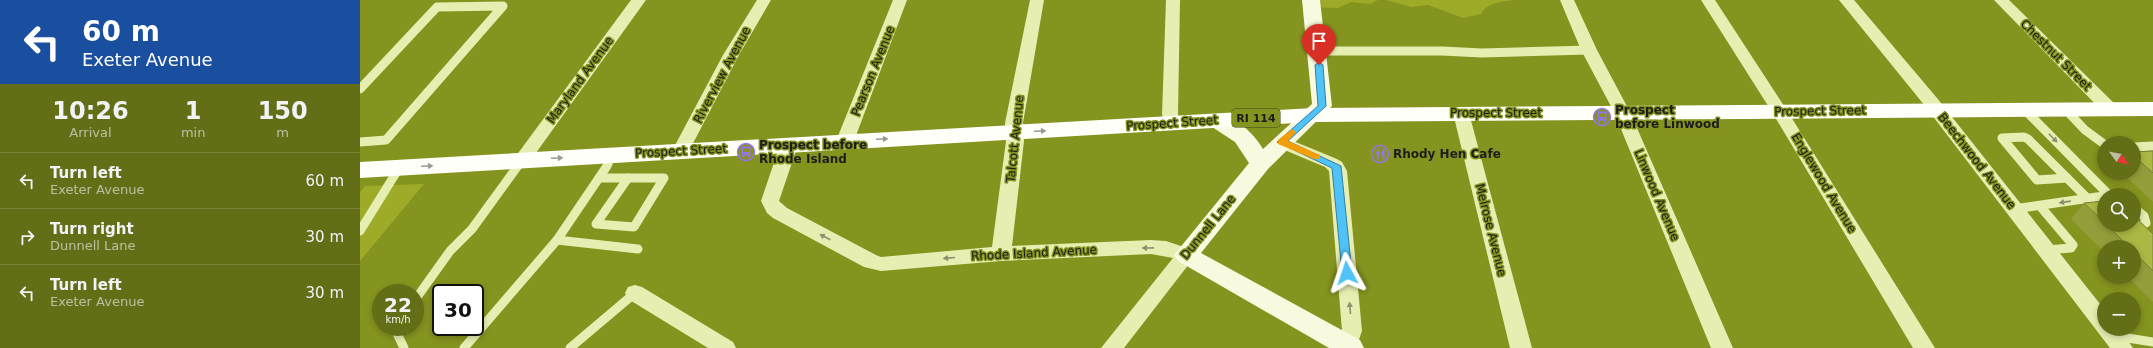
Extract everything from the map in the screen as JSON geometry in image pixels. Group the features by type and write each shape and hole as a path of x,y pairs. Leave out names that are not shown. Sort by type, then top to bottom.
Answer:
{"main road":[{"name":"Prospect Street","path":"360,170 681,150 1314,115 1461,112 1780,112 2153,109"}],"street":[{"name":"Maryland Avenue","path":"522,160 639,0"},
{"name":"Riverview Avenue","path":"681,150 731,55 764,0"},
{"name":"Pearson Avenue","path":"846,141 900,0"},
{"name":"Talcott Avenue","path":"1002,254 1015,132 1014,123 1037,0"},
{"path":"1172,124 1170,114 1173,0"},
{"path":"1311,0 1318,51 1322,106 1314,115"},
{"name":"Linwood Avenue","path":"1567,0 1589,50 1622,112 1722,348"},
{"name":"Englewood Avenue","path":"1708,0 1780,112 1924,348"},
{"name":"Beechwood Avenue","path":"1846,0 1937,110 2097,315"},
{"name":"Chestnut Street","path":"2001,0 2111,110"},
{"name":"Melrose Avenue","path":"1461,112 1521,348"},
{"name":"Dunnell Lane","path":"1112,348 1260,164 1295,129 1314,115"},
{"path":"1216,120 1240,133 1254,149 1260,164"},
{"path":"1282,142 1331,163 1336,166 1338,171 1352,331 1348,347"},
{"name":"Rhode Island Avenue","path":"789,145 770,201 774,208 780,214 871,262 881,264 1002,254 1151,247 1166,248 1186,255 1348,347"},
{"path":"635,293 725,348"}],"lane":[{"path":"360,89 436,7 503,6 386,140 360,142"},
{"path":"1318,51 1442,51 1482,53 1589,50"},
{"path":"2025,110 2103,188"},
{"path":"2066,110 2085,130 2097,139"},
{"path":"2068,178 2037,180 2002,138 2024,137 2028,139 2068,178 2088,199"},
{"path":"2141,146 2153,146"},
{"path":"464,348 558,240 599,178 612,155"},
{"path":"424,287 450,251 472,229 522,160"},
{"path":"360,231 399,168"},
{"path":"599,178 628,178 664,178 634,227 596,224 628,178"},
{"path":"2014,209 2097,197"},
{"path":"2040,206 2073,245 2071,248 2046,250"},
{"path":"2141,214 2144,216 2146,223 2141,226"},
{"path":"558,240 638,249"},
{"path":"570,348 635,293"},
{"path":"398,336 404,348"},
{"path":"2122,336 2153,342"}],"green space":[{"path":"1307,0 1378,0 1370,4 1351,2 1338,8 1309,7"},
{"path":"1386,0 1514,0 1495,3 1487,7 1481,14 1463,18 1428,5 1411,7"},
{"path":"424,184 360,261 360,192 365,186"}],"building":[{"path":"2153,151 2153,173 2141,162 2141,152"},
{"path":"2097,202 2097,215 2084,203"},
{"path":"2141,223 2153,234 2153,271 2141,259 2141,240 2122,240 2114,232 2141,232"}],"slow traffic":[{"path":"1292,132 1282,142 1317,157"}],"place":[{"name":"Prospect before Linwood","path":"1602,117"},
{"name":"Prospect before Rhode Island","path":"746,152"},
{"name":"Rhody Hen Cafe","path":"1380,154"}],"route":[{"path":"1319,65 1322,106 1314,115 1295,129 1282,142 1336,166 1338,171 1347,273"}]}
